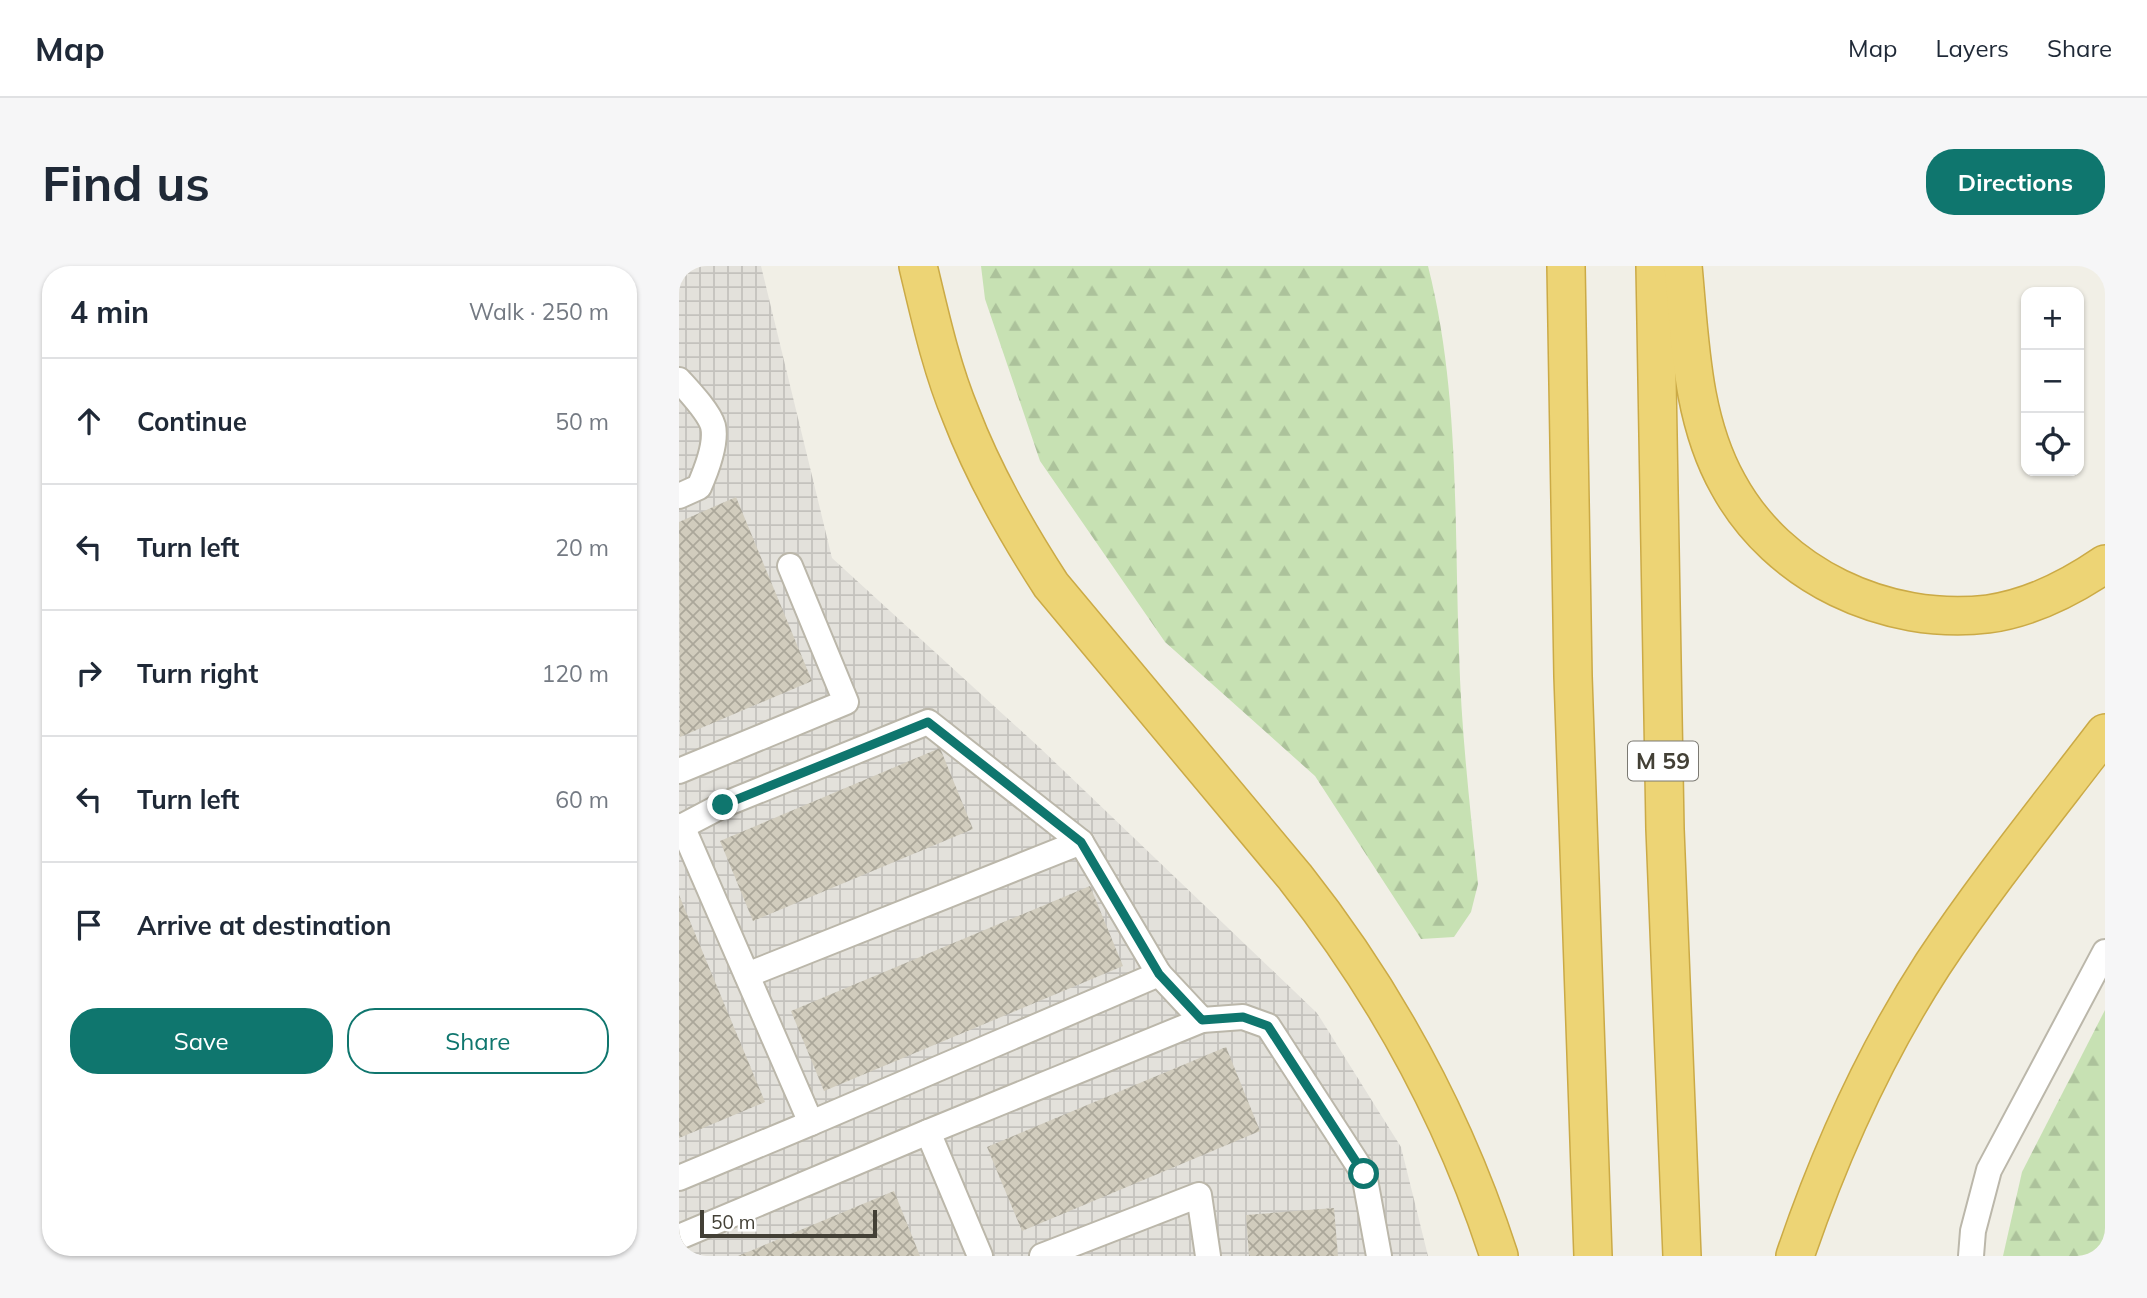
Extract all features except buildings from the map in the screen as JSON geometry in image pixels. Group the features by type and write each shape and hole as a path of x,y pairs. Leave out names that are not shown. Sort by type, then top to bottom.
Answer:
{"highway":[{"path":"918,266 943,365 960,414 979,458 1026,547 1051,585 1333,925 1415,1055 1440,1105 1484,1209 1499,1256"},
{"path":"1566,266 1575,770 1593,1256"},
{"name":"M 59","path":"1654,266 1665,829 1682,1256"},
{"path":"1683,266 1695,383 1714,453 1727,483 1749,515 1783,551 1809,571 1863,599 1890,608 1958,616 1991,613 2053,595 2105,564"},
{"path":"1795,1256 1830,1159 1852,1109 1903,1014 1969,912 2105,733"}],"lane":[{"path":"679,380 696,398 713,426 710,460 699,487 679,496"},
{"path":"679,771 846,702 790,566"},
{"path":"811,1123 681,827 723,805 928,722 1081,842 1159,974 1202,1020"},
{"path":"747,975 1081,842"},
{"path":"1971,1256 1973,1231 1989,1170 2105,951"},
{"path":"679,1178 1159,974"},
{"path":"679,1237 1202,1020 1243,1017 1268,1026 1364,1174 1379,1256"},
{"path":"928,1132 979,1256"},
{"path":"1042,1256 1199,1195 1208,1256"}],"shaded area":[{"path":"679,266 761,266 832,558 1040,748 1317,1013 1401,1147 1428,1256 679,1256"}],"green space":[{"path":"981,266 1428,266 1446,361 1451,409 1462,709 1478,884 1471,912 1454,937 1421,939 1315,776 1165,642 1040,461 985,299"},
{"path":"2105,1010 2105,1256 2003,1256 2022,1172"}],"route":[{"path":"723,805 928,722 1081,842 1159,974 1202,1020 1243,1017 1268,1026 1364,1174"}]}
